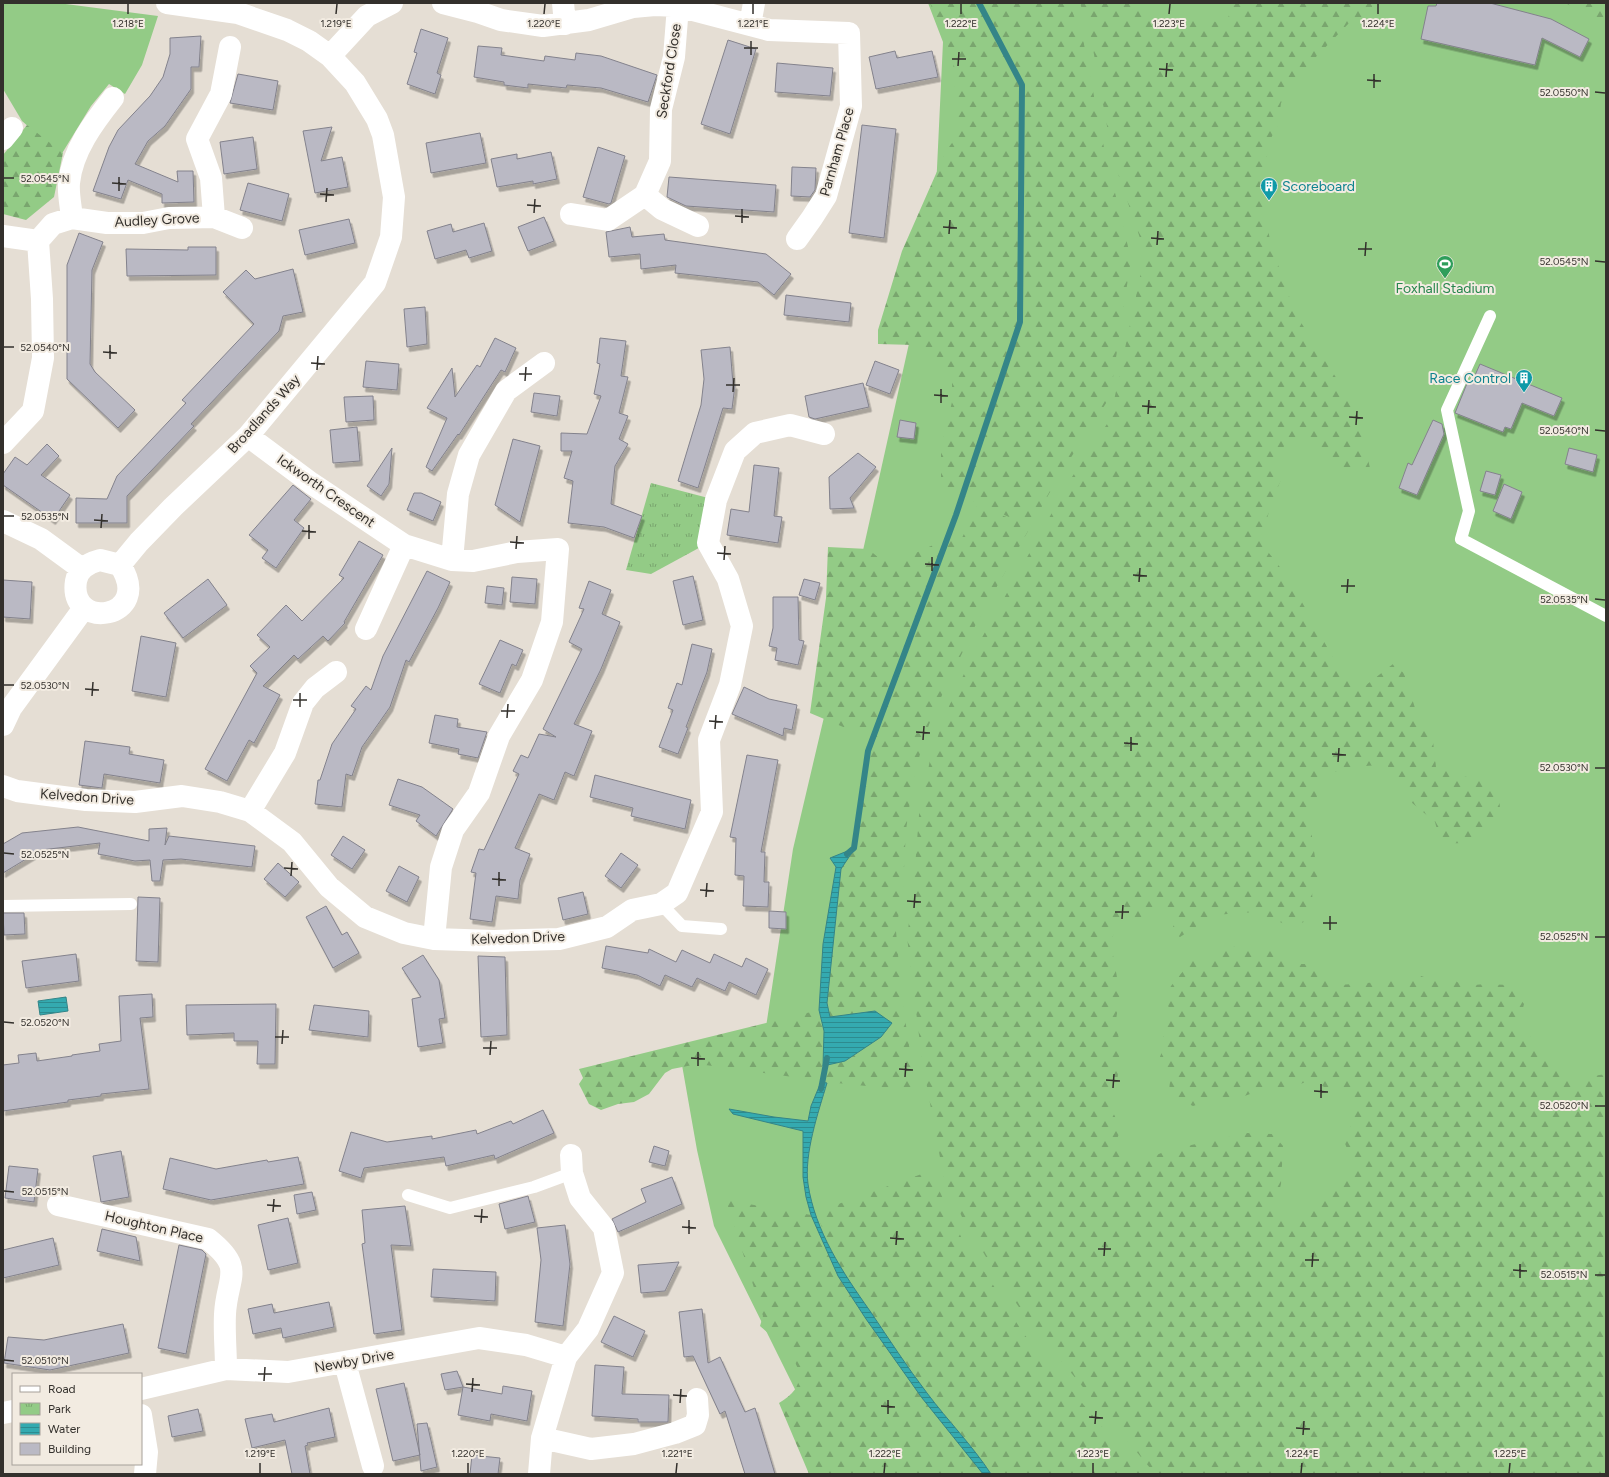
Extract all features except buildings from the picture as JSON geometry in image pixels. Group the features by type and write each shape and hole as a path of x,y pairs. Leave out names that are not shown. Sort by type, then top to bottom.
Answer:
{"street":[{"name":"Broadlands Way","path":"120,565 139,542 173,507 248,436 375,283 391,237 394,197 384,135 366,100 355,83 330,56 309,41 287,30 238,13 190,5 167,3"},
{"path":"330,56 367,16 392,3"},
{"path":"443,3 520,24 543,26 589,20 633,7 655,5 678,6 750,25 754,3"},
{"path":"563,3 565,24"},
{"name":"Seckford Close","path":"645,195 660,161 661,109 674,58 678,6"},
{"name":"Parnham Place","path":"750,25 769,30 849,33 851,106 826,196 797,239"},
{"path":"214,217 211,178 197,139 221,94 230,47"},
{"path":"72,218 69,184 78,153 94,122 113,98"},
{"path":"571,214 608,220 645,195 662,209 698,226"},
{"name":"Audley Grove","path":"38,241 53,224 72,218 108,223 143,223 169,218 214,217 242,228"},
{"path":"3,236 38,241 42,299 43,358 33,411 3,443"},
{"path":"452,560 458,494 469,455 506,391 544,363"},
{"name":"Kelvedon Drive","path":"3,786 18,791 86,800 135,802 182,796 220,802 250,811 292,842 329,887 365,917 404,933 434,939 494,941 559,939 607,927 632,910 661,904 677,893 712,812 709,740 730,685 742,626 728,579 708,543 716,500 735,451 755,433 790,425 824,434"},
{"name":"Ickworth Crescent","path":"248,436 311,483 404,545 452,560 473,561 517,552 558,549 552,622 532,680 499,736 479,793 454,830 440,867 434,939"},
{"path":"3,521 41,538 82,569"},
{"path":"366,629 404,545"},
{"path":"100,560 120,565 126,574 129,584 128,595 123,604 115,611 105,614 94,613 84,608 78,600 75,589 76,579 82,569 90,563 100,560"},
{"path":"3,725 11,708 84,608"},
{"path":"250,811 285,753 303,703 315,688 336,672"},
{"path":"539,1474 542,1438 566,1357 588,1329 613,1273 604,1228 580,1198 571,1164"},
{"name":"Houghton Place","path":"58,1205 208,1239 224,1251 233,1273 225,1313 226,1369"},
{"name":"Newby Drive","path":"142,1389 226,1369 288,1372 478,1338 526,1345 566,1357"},
{"path":"345,1363 373,1466"},
{"path":"542,1438 591,1449 634,1444 675,1433 694,1425 698,1415 697,1399"},
{"path":"142,1421 147,1452 145,1474"}],"lane":[{"path":"1490,316 1447,410 1468,511 1461,539 1606,616"},
{"path":"3,906 131,904"},
{"path":"661,904 682,926 721,929"},
{"path":"408,1195 450,1208 534,1187 571,1164"}],"green space":[{"path":"3,3 58,3 158,16 142,65 125,94 109,84 91,106 61,155 22,121 3,89"},
{"path":"928,3 1606,3 1606,1474 837,1474 714,1226 697,1150 679,1048 766,1027 793,849 860,564 934,231 943,42"},
{"path":"930,3 1069,3 1083,39 1103,143 1131,259 1110,397 1059,476 977,622 934,712 925,735 913,781 906,830 903,888 896,931 902,999 916,1091 837,1083 698,1064 672,1069 665,1073 649,1094 634,1102 618,1104 601,1110 589,1104 579,1084 583,1078 579,1069 819,1010 824,1031 823,1065 836,1063 846,1060 859,1049 864,1042 875,1011 830,1017 827,1003 841,869 855,848 867,737 810,713 826,598 828,547 868,549 879,558 900,560 942,541 962,538 977,506 1020,522 944,488 941,483 941,447 952,402 952,381 949,371 940,358 924,352 914,345 878,344 878,330 902,251 946,151 958,135 953,58"},
{"path":"1080,3 1138,3 1159,28 1197,16 1226,25 1232,5 1240,3 1372,3 1373,18 1352,20 1311,62 1281,103 1278,125 1269,142 1262,190 1263,204 1271,245 1295,313 1356,409 1370,468 1343,468 1329,459 1319,445 1310,438 1294,439 1282,448 1272,468 1283,475 1270,509 1262,544 1289,579 1336,663 1361,689 1393,664 1404,673 1415,708 1433,741 1436,767 1459,776 1484,779 1495,786 1500,809 1496,820 1476,837 1464,842 1453,843 1439,837 1435,822 1411,802 1387,765 1340,770 1323,778 1316,784 1317,798 1308,808 1318,879 1312,891 1313,909 1306,921 1292,927 1255,912 1214,915 1180,937 1171,932 1178,915 1170,907 1161,907 1139,918 1117,919 1111,944 1120,994 1116,1020 1120,1047 1117,1086 1109,1096 1109,1104 1121,1129 1115,1144 1116,1149 1134,1157 1152,1157 1168,1150 1247,1133 1273,1134 1283,1146 1281,1184 1273,1214 1282,1221 1295,1218 1340,1187 1354,1166 1344,1141 1352,1121 1353,1109 1351,1103 1347,1097 1340,1092 1321,1086 1314,1079 1292,1087 1264,1089 1239,1098 1212,1100 1193,1106 1174,1097 1169,1092 1171,1069 1158,1062 1163,1049 1163,1023 1170,1013 1166,997 1171,986 1192,960 1211,957 1226,945 1253,951 1277,951 1291,964 1314,964 1339,985 1406,980 1418,975 1442,983 1456,981 1463,986 1485,984 1509,985 1524,1004 1518,1029 1536,1040 1543,1058 1560,1064 1573,1079 1606,1074 1606,1474 1155,1474 1029,1322 992,1267 962,1217 944,1179 922,1060 907,937 913,893 919,815 930,760 945,715 975,650 1072,477 1107,424 1112,410 1143,263 1143,250 1140,238 1113,159 1091,38"},
{"path":"1565,3 1606,3 1606,23"},
{"path":"27,125 63,153 54,197 26,220 3,214 3,155"},
{"path":"651,483 716,500 708,543 651,574 626,570"},
{"path":"930,1171 963,1241 990,1280 1023,1333 1142,1474 991,1474 980,1457 927,1393 848,1280 831,1250 816,1212"},
{"path":"726,1200 811,1215 838,1276 866,1319 922,1398 983,1474 809,1474 779,1403 792,1393 798,1383 799,1373 789,1353 760,1326 763,1316"}],"water":[{"path":"855,848 841,869 827,1003 830,1017 875,1011 892,1023 881,1037 845,1061 823,1066 824,1031 819,1010 823,944 836,867 830,858"},
{"path":"66,997 68,1011 40,1015 38,1001"},
{"path":"821,1082 827,1083 810,1147 807,1172 812,1201 824,1235 840,1267 905,1363 991,1474 983,1474 922,1398 866,1319 838,1276 811,1215 806,1197 803,1177 803,1131 733,1114 729,1109 808,1121 811,1106"}],"waterway":[{"path":"847,854 854,848 868,751 956,515 1020,322 1022,85 979,3"},
{"path":"821,1089 827,1058"}],"place":[{"name":"Scoreboard","path":"1269,201"},
{"name":"Foxhall Stadium","path":"1445,279"},
{"name":"Race Control","path":"1524,393"}]}
